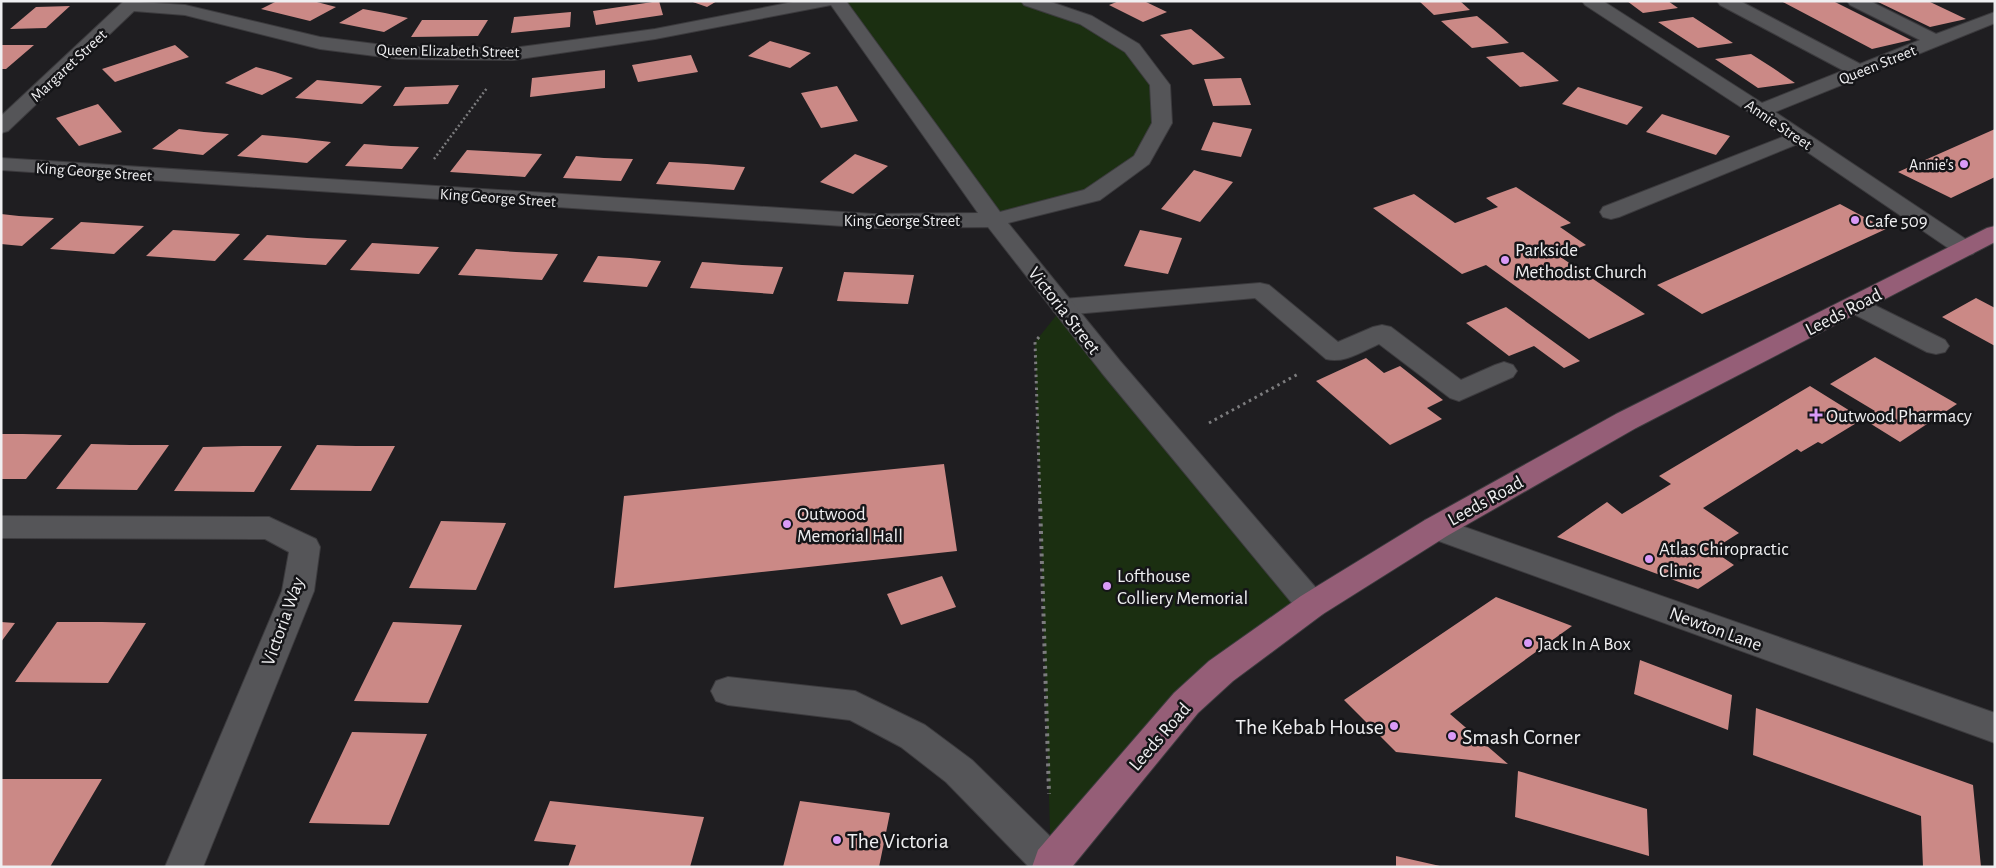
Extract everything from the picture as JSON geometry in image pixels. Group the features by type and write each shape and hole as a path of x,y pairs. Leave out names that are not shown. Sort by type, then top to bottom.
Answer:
{"main road":[{"name":"Leeds Road","path":"1053,865 1186,703 1221,672 1312,605 1436,528 1626,421 1995,233"}],"street":[{"name":"Queen Elizabeth Street","path":"132,3 185,10 320,43 398,53 513,54 655,34 826,1"},
{"name":"Victoria Street","path":"837,1 994,220 1173,442 1312,605"},
{"name":"King George Street","path":"1,164 873,222 994,220 1092,195 1142,160 1162,123 1160,85 1132,48 1086,20 1030,1"},
{"name":"Annie Street","path":"1591,1 1760,111 1965,249"},
{"path":"1726,1 1858,72"},
{"path":"1856,1 1936,41"},
{"name":"Margaret Street","path":"1,127 132,3"},
{"name":"Queen Street","path":"1760,111 1995,17"},
{"path":"1611,212 1798,137"},
{"path":"1063,307 1260,290 1335,353 1382,333 1459,392 1504,371"},
{"path":"1855,305 1936,346"},
{"name":"Victoria Way","path":"1,527 269,528 305,547 298,590 184,867"},
{"name":"Newton Lane","path":"1436,528 1995,728"},
{"path":"728,691 855,706 905,732 959,771 1053,865"}],"path":[{"path":"409,192 513,54"},
{"path":"1053,865 1035,342 1063,307"},
{"path":"1173,442 1335,353"}],"green space":[{"path":"837,1 1030,1 1086,20 1132,48 1160,85 1162,123 1142,160 1092,195 994,220"},
{"path":"1063,307 1312,605 1221,671 1051,863 1035,342"}],"building":[{"path":"277,1 313,1 336,7 310,21 261,9"},
{"path":"659,1 663,15 596,25 593,11"},
{"path":"690,1 717,1 707,7"},
{"path":"1119,1 1144,1 1167,12 1143,22 1109,5"},
{"path":"1419,1 1460,1 1470,10 1434,15"},
{"path":"1627,1 1668,1 1678,8 1643,13"},
{"path":"1781,1 1833,1 1911,40 1872,49"},
{"path":"1876,1 1928,1 1966,19 1930,27"},
{"path":"70,6 46,28 10,29 36,7"},
{"path":"363,9 408,18 384,32 339,23"},
{"path":"571,12 570,27 511,33 514,17"},
{"path":"1477,16 1509,43 1472,48 1441,21"},
{"path":"1693,17 1733,43 1698,48 1658,22"},
{"path":"422,20 488,20 478,36 411,37"},
{"path":"1191,29 1225,58 1193,65 1160,35"},
{"path":"770,41 811,53 790,68 748,56"},
{"path":"1,45 34,45 6,69 1,69"},
{"path":"175,45 189,57 115,82 102,69"},
{"path":"1523,52 1559,81 1520,87 1486,57"},
{"path":"1751,54 1795,83 1758,88 1715,59"},
{"path":"691,55 698,72 638,82 632,65"},
{"path":"256,67 293,78 262,95 225,83"},
{"path":"605,70 605,88 530,97 532,78"},
{"path":"1241,78 1251,105 1213,106 1204,79"},
{"path":"317,80 382,86 362,104 295,98"},
{"path":"459,85 448,104 393,106 405,87"},
{"path":"837,86 858,121 821,128 801,93"},
{"path":"1578,87 1643,107 1627,125 1562,104"},
{"path":"98,104 122,132 79,146 56,118"},
{"path":"1662,114 1730,136 1716,155 1646,132"},
{"path":"1213,122 1252,129 1241,157 1201,150"},
{"path":"179,129 229,134 203,155 152,149"},
{"path":"1995,129 1995,177 1951,198 1898,172"},
{"path":"262,135 331,142 307,163 237,156"},
{"path":"364,144 419,147 402,169 345,166"},
{"path":"467,150 542,154 525,177 450,172"},
{"path":"855,154 888,166 853,194 820,182"},
{"path":"576,156 633,159 621,181 563,178"},
{"path":"669,162 745,167 734,190 656,184"},
{"path":"1194,170 1233,182 1200,222 1161,209"},
{"name":"Parkside Methodist Church","path":"1516,187 1571,223 1560,227 1586,245 1559,256 1645,314 1589,339 1486,265 1462,274 1373,208 1414,194 1455,223 1498,207 1486,198"},
{"path":"1840,204 1886,229 1702,314 1657,285"},
{"path":"1,214 54,218 22,246 1,244"},
{"path":"81,222 144,226 114,254 50,249"},
{"path":"173,230 240,234 215,261 146,256"},
{"path":"1140,230 1182,238 1168,274 1124,266"},
{"path":"267,235 347,240 326,265 243,260"},
{"path":"372,243 439,247 419,274 350,270"},
{"path":"476,249 558,254 542,280 458,275"},
{"path":"598,256 661,261 647,287 583,282"},
{"path":"702,262 783,267 773,294 690,288"},
{"path":"844,272 914,275 908,304 837,301"},
{"path":"1976,298 1995,308 1995,346 1942,317"},
{"path":"1506,307 1580,361 1564,368 1534,346 1509,356 1466,323"},
{"path":"1875,357 1957,404 1900,442 1863,419 1875,411 1830,384"},
{"path":"1366,358 1384,373 1400,366 1443,400 1427,408 1442,419 1390,445 1316,381"},
{"path":"1810,386 1863,419 1822,444 1818,442 1801,452 1797,449 1703,508 1739,533 1712,550 1734,565 1698,589 1557,537 1607,502 1622,514 1671,484 1659,476"},
{"path":"1,434 62,435 26,479 1,479"},
{"path":"91,444 169,445 137,490 56,489"},
{"path":"317,445 395,446 371,491 290,490"},
{"path":"282,446 254,492 174,491 203,447"},
{"name":"Outwood Memorial Hall","path":"944,464 957,551 614,588 624,496"},
{"path":"441,521 506,523 476,590 409,588"},
{"path":"942,576 956,607 901,625 887,594"},
{"path":"1496,597 1572,626 1450,714 1508,764 1396,752 1344,700"},
{"path":"1,622 15,623 1,642"},
{"path":"57,622 146,623 108,683 15,682"},
{"path":"393,622 462,625 428,703 354,701"},
{"path":"1640,660 1732,695 1728,730 1634,694"},
{"path":"1756,708 1973,785 1981,867 1923,867 1921,816 1753,755"},
{"path":"352,732 427,734 389,825 309,823"},
{"path":"1518,771 1647,809 1649,856 1515,817"},
{"path":"1,779 102,779 50,867 1,867"},
{"path":"550,801 704,817 690,867 568,867 576,845 534,841"},
{"name":"The Victoria","path":"800,801 890,813 879,867 783,867"},
{"path":"1396,856 1440,866 1440,867 1396,867"}],"place":[{"name":"Annie's","path":"1964,164"},
{"name":"Cafe 509","path":"1855,220"},
{"name":"Parkside Methodist Church","path":"1505,260"},
{"name":"Outwood Pharmacy","path":"1816,415"},
{"name":"Outwood Memorial Hall","path":"787,524"},
{"name":"Atlas Chiropractic Clinic","path":"1649,559"},
{"name":"Lofthouse Colliery Memorial","path":"1107,586"},
{"name":"Jack In A Box","path":"1528,643"},
{"name":"The Kebab House","path":"1394,726"},
{"name":"Smash Corner","path":"1452,736"},
{"name":"The Victoria","path":"837,840"}]}
